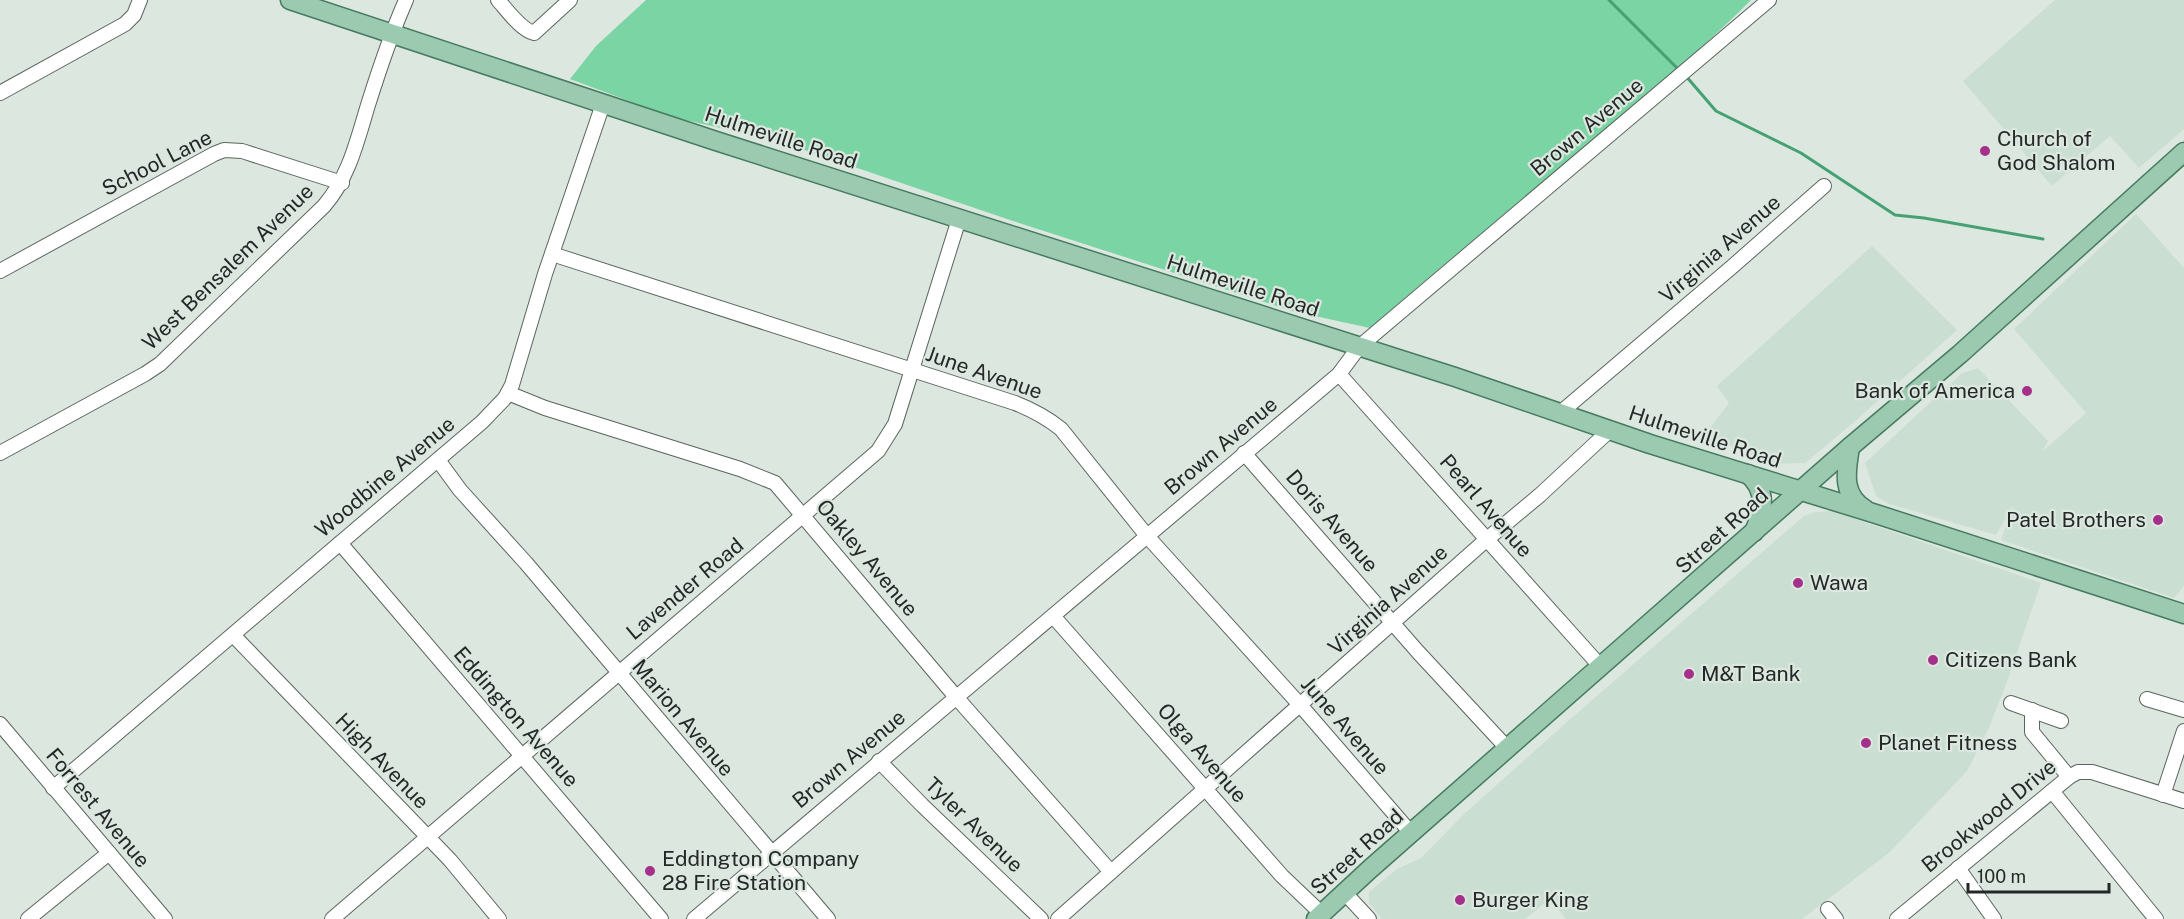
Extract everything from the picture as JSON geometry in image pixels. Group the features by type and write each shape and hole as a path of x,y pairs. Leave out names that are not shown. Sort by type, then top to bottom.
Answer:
{"main road":[{"name":"Hulmeville Road","path":"290,0 603,104 2184,614"},
{"name":"Street Road","path":"1319,916 1850,447 1960,354 2184,152"},
{"path":"1850,447 1846,470 1847,485 1854,501 1868,511"},
{"path":"1748,474 1759,486 1763,502 1753,533"}],"street":[{"path":"0,93 124,24 134,15 140,0"},
{"name":"West Bensalem Avenue","path":"0,453 160,364 324,206 342,183 406,0"},
{"path":"498,0 525,28 534,33 570,0"},
{"name":"Brown Avenue","path":"694,919 1339,374 1359,347 1769,0"},
{"name":"Woodbine Avenue","path":"53,788 496,408 512,385 552,254 603,104"},
{"name":"School Lane","path":"0,271 224,150 242,150 342,183"},
{"name":"Virginia Avenue","path":"1560,413 1824,186"},
{"name":"Lavender Road","path":"332,919 863,466 884,444 895,424 913,370 959,219"},
{"name":"June Avenue","path":"552,254 672,294 748,315 1015,403 1047,418 1061,429 1148,536 1411,833"},
{"name":"Pearl Avenue","path":"1339,374 1601,667"},
{"name":"Oakley Avenue","path":"508,393 545,408 775,483 956,697 1111,872"},
{"name":"Virginia Avenue","path":"1058,919 1486,540 1548,488 1610,430"},
{"name":"Doris Avenue","path":"1244,453 1393,624 1508,749"},
{"name":"Marion Avenue","path":"438,460 460,490 526,562 618,674 828,919"},
{"name":"Eddington Avenue","path":"340,543 661,919"},
{"name":"Olga Avenue","path":"1053,616 1319,916"},
{"name":"High Avenue","path":"233,635 456,867 500,919"},
{"path":"2147,699 2184,710"},
{"path":"2011,703 2061,721"},
{"path":"2032,710 2032,732 2069,777"},
{"name":"Forrest Avenue","path":"0,724 165,919"},
{"path":"2163,795 2184,731"},
{"name":"Tyler Avenue","path":"879,761 921,805 1041,919"},
{"name":"Brookwood Drive","path":"1897,919 2078,772 2092,772 2184,801"},
{"path":"2052,791 2156,919"},
{"path":"28,919 109,853"},
{"path":"1958,868 1994,919"},
{"path":"1345,893 1369,919"}],"shaded area":[{"path":"2055,0 2184,0 2184,129 2139,168 2110,136 2052,186 1963,81"},
{"path":"2136,214 2184,268 2184,586 2174,598 2001,540 2013,505 1996,535 1889,504 1876,496 1865,463 1962,373 1978,368 2048,441 2042,452 2086,413 2014,329"},
{"path":"1872,246 1957,330 1805,463 1773,464 1705,435 1729,403 1717,386"},
{"path":"1832,511 2041,583 1988,730 1967,771 1890,852 1802,919 1566,919 1550,899 1525,919 1382,919 1369,903 1369,892 1397,869 1421,858 1462,816 1567,722 1804,516 1815,512"}],"green space":[{"path":"646,0 1751,0 1639,101 1370,328 1292,311 1010,220 778,141 672,117 570,79 596,46"}],"waterway":[{"path":"1609,0 1680,71"},
{"path":"1685,75 1716,111 1801,153 1895,215 2043,239"}],"place":[{"name":"Church of God Shalom","path":"1985,151"},
{"name":"Bank of America","path":"2027,391"},
{"name":"Patel Brothers","path":"2158,520"},
{"name":"Wawa","path":"1798,583"},
{"name":"Citizens Bank","path":"1933,660"},
{"name":"M&T Bank","path":"1689,674"},
{"name":"Planet Fitness","path":"1866,743"},
{"name":"Eddington Company 28 Fire Station","path":"650,871"},
{"name":"Burger King","path":"1460,900"}]}
